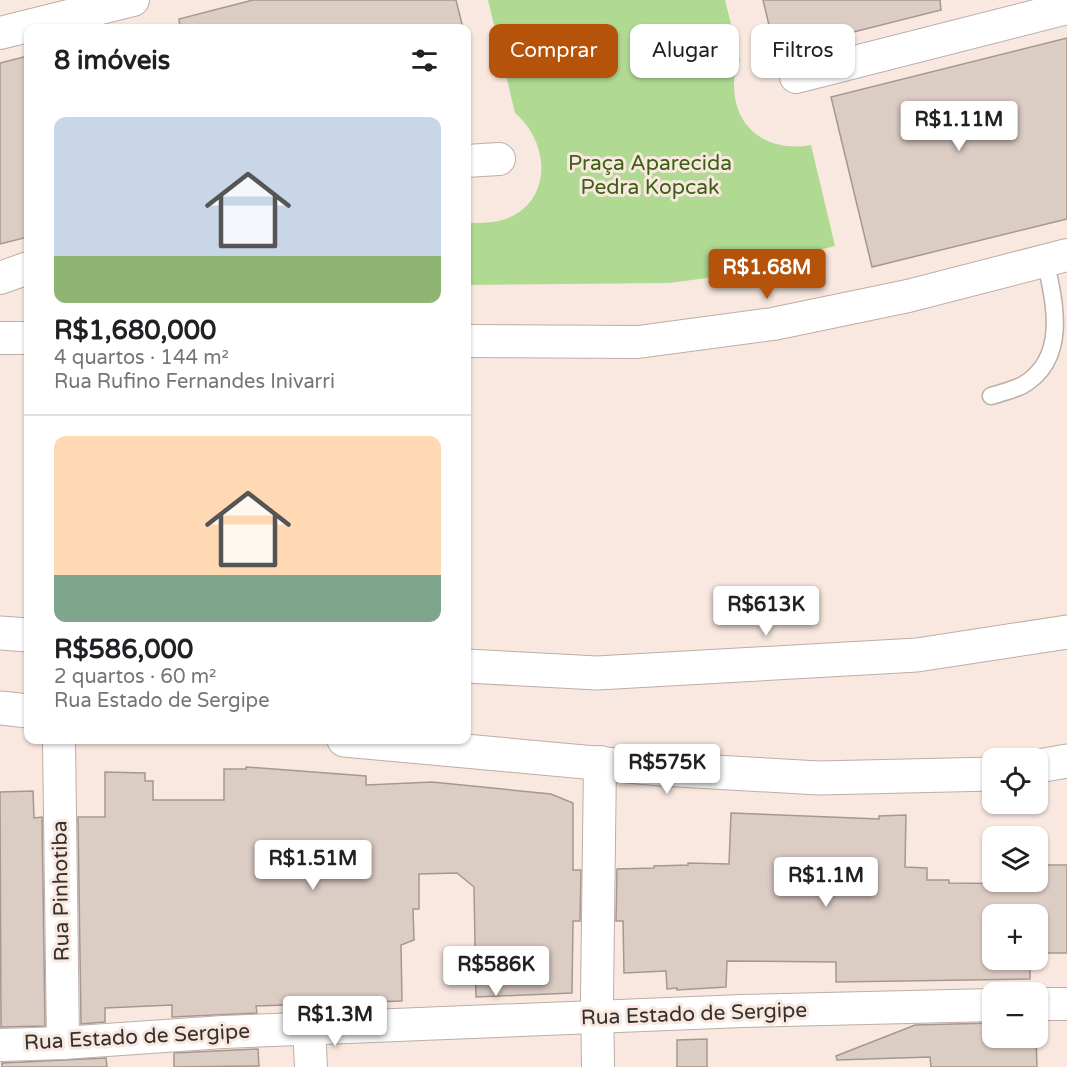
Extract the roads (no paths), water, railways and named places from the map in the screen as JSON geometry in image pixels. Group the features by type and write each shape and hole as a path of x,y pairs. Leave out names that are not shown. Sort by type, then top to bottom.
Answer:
{"main road":[{"path":"471,666 597,673 917,655 1067,632"},
{"path":"0,633 24,635"},
{"path":"0,708 24,711"},
{"path":"391,744 661,769 819,778 982,774"},
{"path":"1048,764 1067,761"}],"street":[{"path":"36,24 133,0"},
{"path":"855,62 1067,8"},
{"path":"0,33 24,27"},
{"path":"471,161 499,159"},
{"path":"471,341 638,342 773,324 908,296 1056,257"},
{"path":"0,278 24,269"},
{"path":"0,338 24,338"},
{"name":"Rua Pinhotiba","path":"59,744 63,1043"},
{"path":"598,1067 600,762"},
{"path":"1048,1004 1067,1004"},
{"name":"Rua Estado de Sergipe","path":"0,1045 224,1032 742,1011 982,1005"},
{"path":"309,1029 311,1067"}],"lane":[{"path":"992,396 1024,385 1046,368 1058,346 1060,322 1056,257"}],"park label":[{"name":"Praça Aparecida Pedra Kopcak","path":"650,175"}]}
